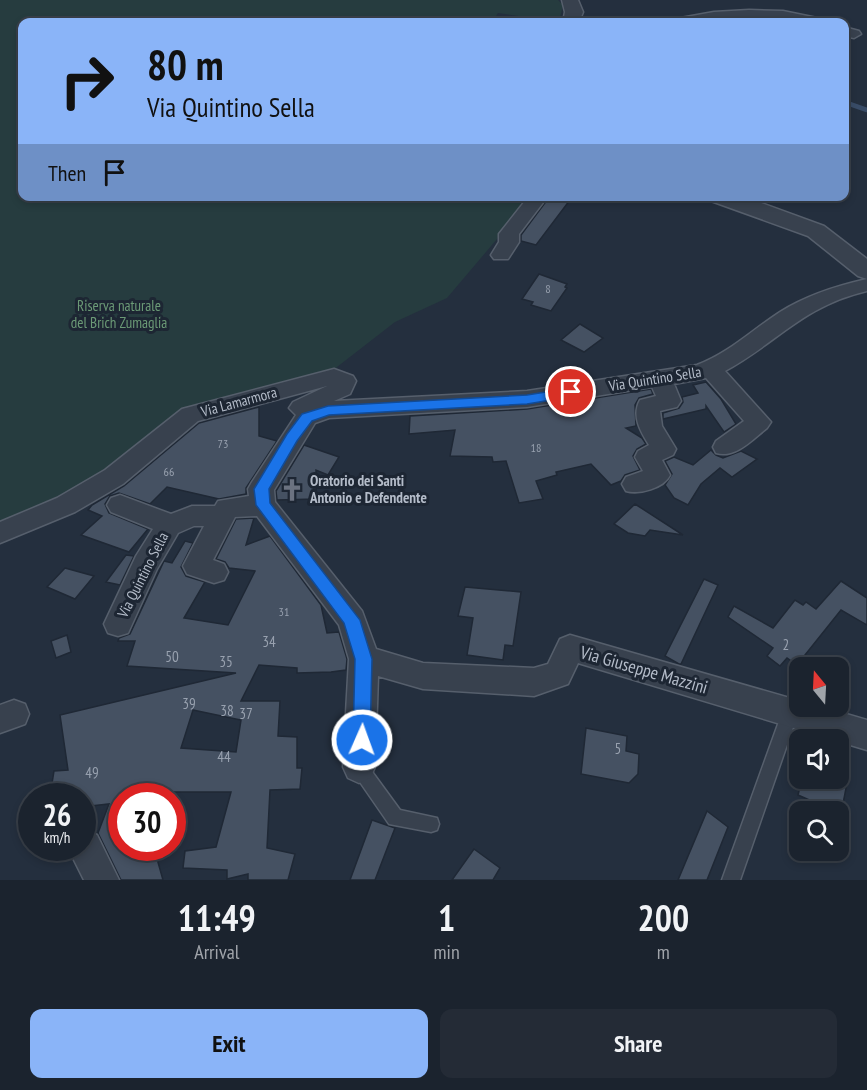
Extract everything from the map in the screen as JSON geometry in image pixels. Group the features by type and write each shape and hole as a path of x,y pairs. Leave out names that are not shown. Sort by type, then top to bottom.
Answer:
{"street":[{"path":"570,0 574,12 572,18"},
{"path":"701,18 745,14 782,15 797,18"},
{"path":"501,255 509,242 508,234 535,201"},
{"path":"733,201 816,231 867,271"},
{"name":"Via Quintino Sella","path":"118,624 146,564 169,526 192,516 222,516 226,508 263,505 261,489 307,417 328,411 527,399 710,369 718,367 800,308 840,290 867,285"},
{"path":"710,369 759,422 725,447"},
{"name":"Via Lamarmora","path":"0,533 66,505 114,477 190,415 334,377 345,381 342,388 302,407 291,419 284,433 284,436 292,438"},
{"path":"635,484 658,475 646,457 664,449 650,427 648,406 669,401 660,378"},
{"name":"Via Quintino Sella","path":"120,505 158,519 169,526"},
{"path":"263,505 352,620 364,659 359,767"},
{"path":"214,572 197,566 222,516"},
{"name":"Via Giuseppe Mazzini","path":"364,659 423,676 534,682 558,675 570,648 789,713"},
{"name":"Via Giuseppe Mazzini","path":"804,717 867,735"},
{"path":"92,861 102,880"}],"lane":[{"path":"731,880 789,716"},
{"path":"359,767 395,818 431,824"}],"green space":[{"name":"Riserva naturale del Brich Zumaglia","path":"0,0 558,0 563,5 560,18 532,18 498,13 495,18 18,18 18,201 521,201 519,213 447,298 395,322 328,374 192,409 62,501 0,525"}],"building":[{"path":"546,201 569,201 536,245 521,241 521,235"},
{"path":"539,274 567,284 565,287 567,288 551,311 531,305 533,302 522,299"},
{"path":"580,324 603,338 584,352 561,340"},
{"path":"706,382 721,399 736,424 724,432 706,406 706,409 663,419 663,413 679,408 683,402 682,397 698,393 693,385"},
{"path":"651,389 653,394 639,398 635,405 636,426 626,428 642,438 646,444 637,449 633,456 640,470 625,475 621,481 611,485 591,464 556,472 557,475 536,481 543,499 519,503 506,461 493,462 492,457 450,456 455,430 409,434 410,416 527,409"},
{"path":"259,407 259,436 277,441 246,488 246,494 219,499 167,487 150,504 119,493 110,496 105,504 109,513 148,529 129,552 81,535 102,516 88,510 92,505 124,486 199,423"},
{"path":"304,445 339,457 328,475 316,470 316,499 277,500 276,491"},
{"path":"711,450 723,458 741,451 757,459 732,477 720,468 701,484 688,505 674,498 665,485 672,474 665,461 674,457 693,465"},
{"path":"635,504 683,535 650,530 645,536 628,533 614,524"},
{"path":"254,518 246,545 270,536 321,605 327,633 339,632 347,659 346,670 331,672 297,673 297,668 259,665 241,701 280,701 278,736 297,737 297,768 302,768 300,789 270,790 267,848 295,854 288,880 248,880 248,874 227,879 227,870 183,868 186,851 216,847 231,792 186,792 186,783 108,783 108,804 96,805 96,783 52,783 54,771 68,770 60,715 236,673 127,666 135,641 118,641 119,638 130,634 164,561 172,563 185,541 193,543 181,567 186,576 205,582 184,618 228,625 255,571 229,568 225,562 216,559 236,519","holes":["193,710 241,720 236,752 181,748"]},
{"path":"126,555 134,556 120,585 106,582"},
{"path":"65,568 94,576 75,599 47,587"},
{"path":"704,579 718,585 679,664 665,656"},
{"path":"841,581 867,598 867,625 841,610 803,657 789,657 780,666 767,656 773,648 728,617 734,606 773,628 795,600 803,605 806,602 816,609"},
{"path":"465,587 521,592 513,646 505,645 503,660 467,655 473,618 458,616"},
{"path":"67,635 71,652 56,658 51,641"},
{"path":"586,728 627,736 626,751 639,754 638,774 629,783 581,774"},
{"path":"799,789 846,789 844,801 812,801 798,795"},
{"path":"108,807 108,853 98,833"},
{"path":"707,811 728,827 707,880 678,880"},
{"path":"372,820 395,828 375,880 350,880"},
{"path":"474,849 500,868 493,880 452,880"},
{"path":"112,861 158,861 163,880 121,880"}],"waterway":[{"path":"849,104 867,110"}],"place":[{"name":"Oratorio dei Santi Antonio e Defendente","path":"292,490"}],"route":[{"path":"362,740 364,659 352,620 263,505 261,489 307,417 328,411 527,399 571,392"}]}
